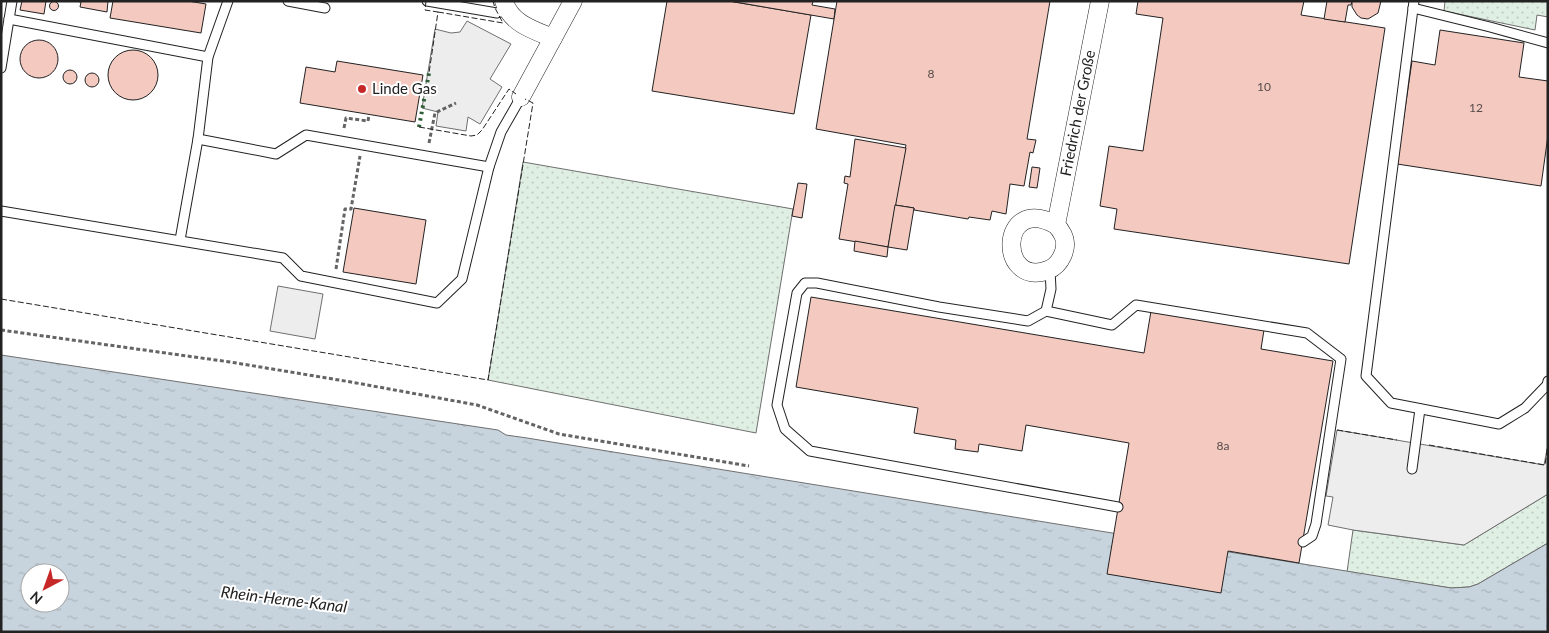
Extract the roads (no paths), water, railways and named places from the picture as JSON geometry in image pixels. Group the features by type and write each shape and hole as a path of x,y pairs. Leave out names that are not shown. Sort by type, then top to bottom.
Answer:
{"street":[{"path":"521,96 573,1"},
{"name":"Friedrich der Große","path":"1056,225 1100,1"},
{"path":"506,6 514,19 553,38"},
{"path":"1032,218 1045,219 1056,225 1064,236 1065,249 1060,261 1050,270 1037,273 1024,269 1015,260 1010,248 1012,235 1020,224 1032,218"}],"lane":[{"path":"1,68 12,1"},
{"path":"180,240 198,139 208,57 228,1"},
{"path":"288,1 325,8"},
{"path":"427,1 497,13 506,6"},
{"path":"1548,43 1413,5 1366,376 1391,403 1499,424 1525,408 1547,385 1548,381"},
{"path":"10,19 208,57"},
{"path":"1,210 283,258 301,276 437,303 462,278 489,167 501,132 521,96"},
{"path":"198,139 276,154 306,135 489,167"},
{"path":"1046,311 1051,289 1050,270"},
{"path":"1118,507 810,451 785,429 776,405 797,293 805,283 818,283 939,307 1028,321 1046,311 1112,325 1136,305 1307,333 1341,359 1316,524 1312,536 1303,542"},
{"path":"1412,469 1420,409"}],"water":[{"name":"Rhein-Herne-Kanal","path":"1,355 498,430 506,435 1451,588 1469,587 1478,584 1548,543 1548,632 1,632"}],"place":[{"name":"Linde Gas","path":"362,89"}]}
